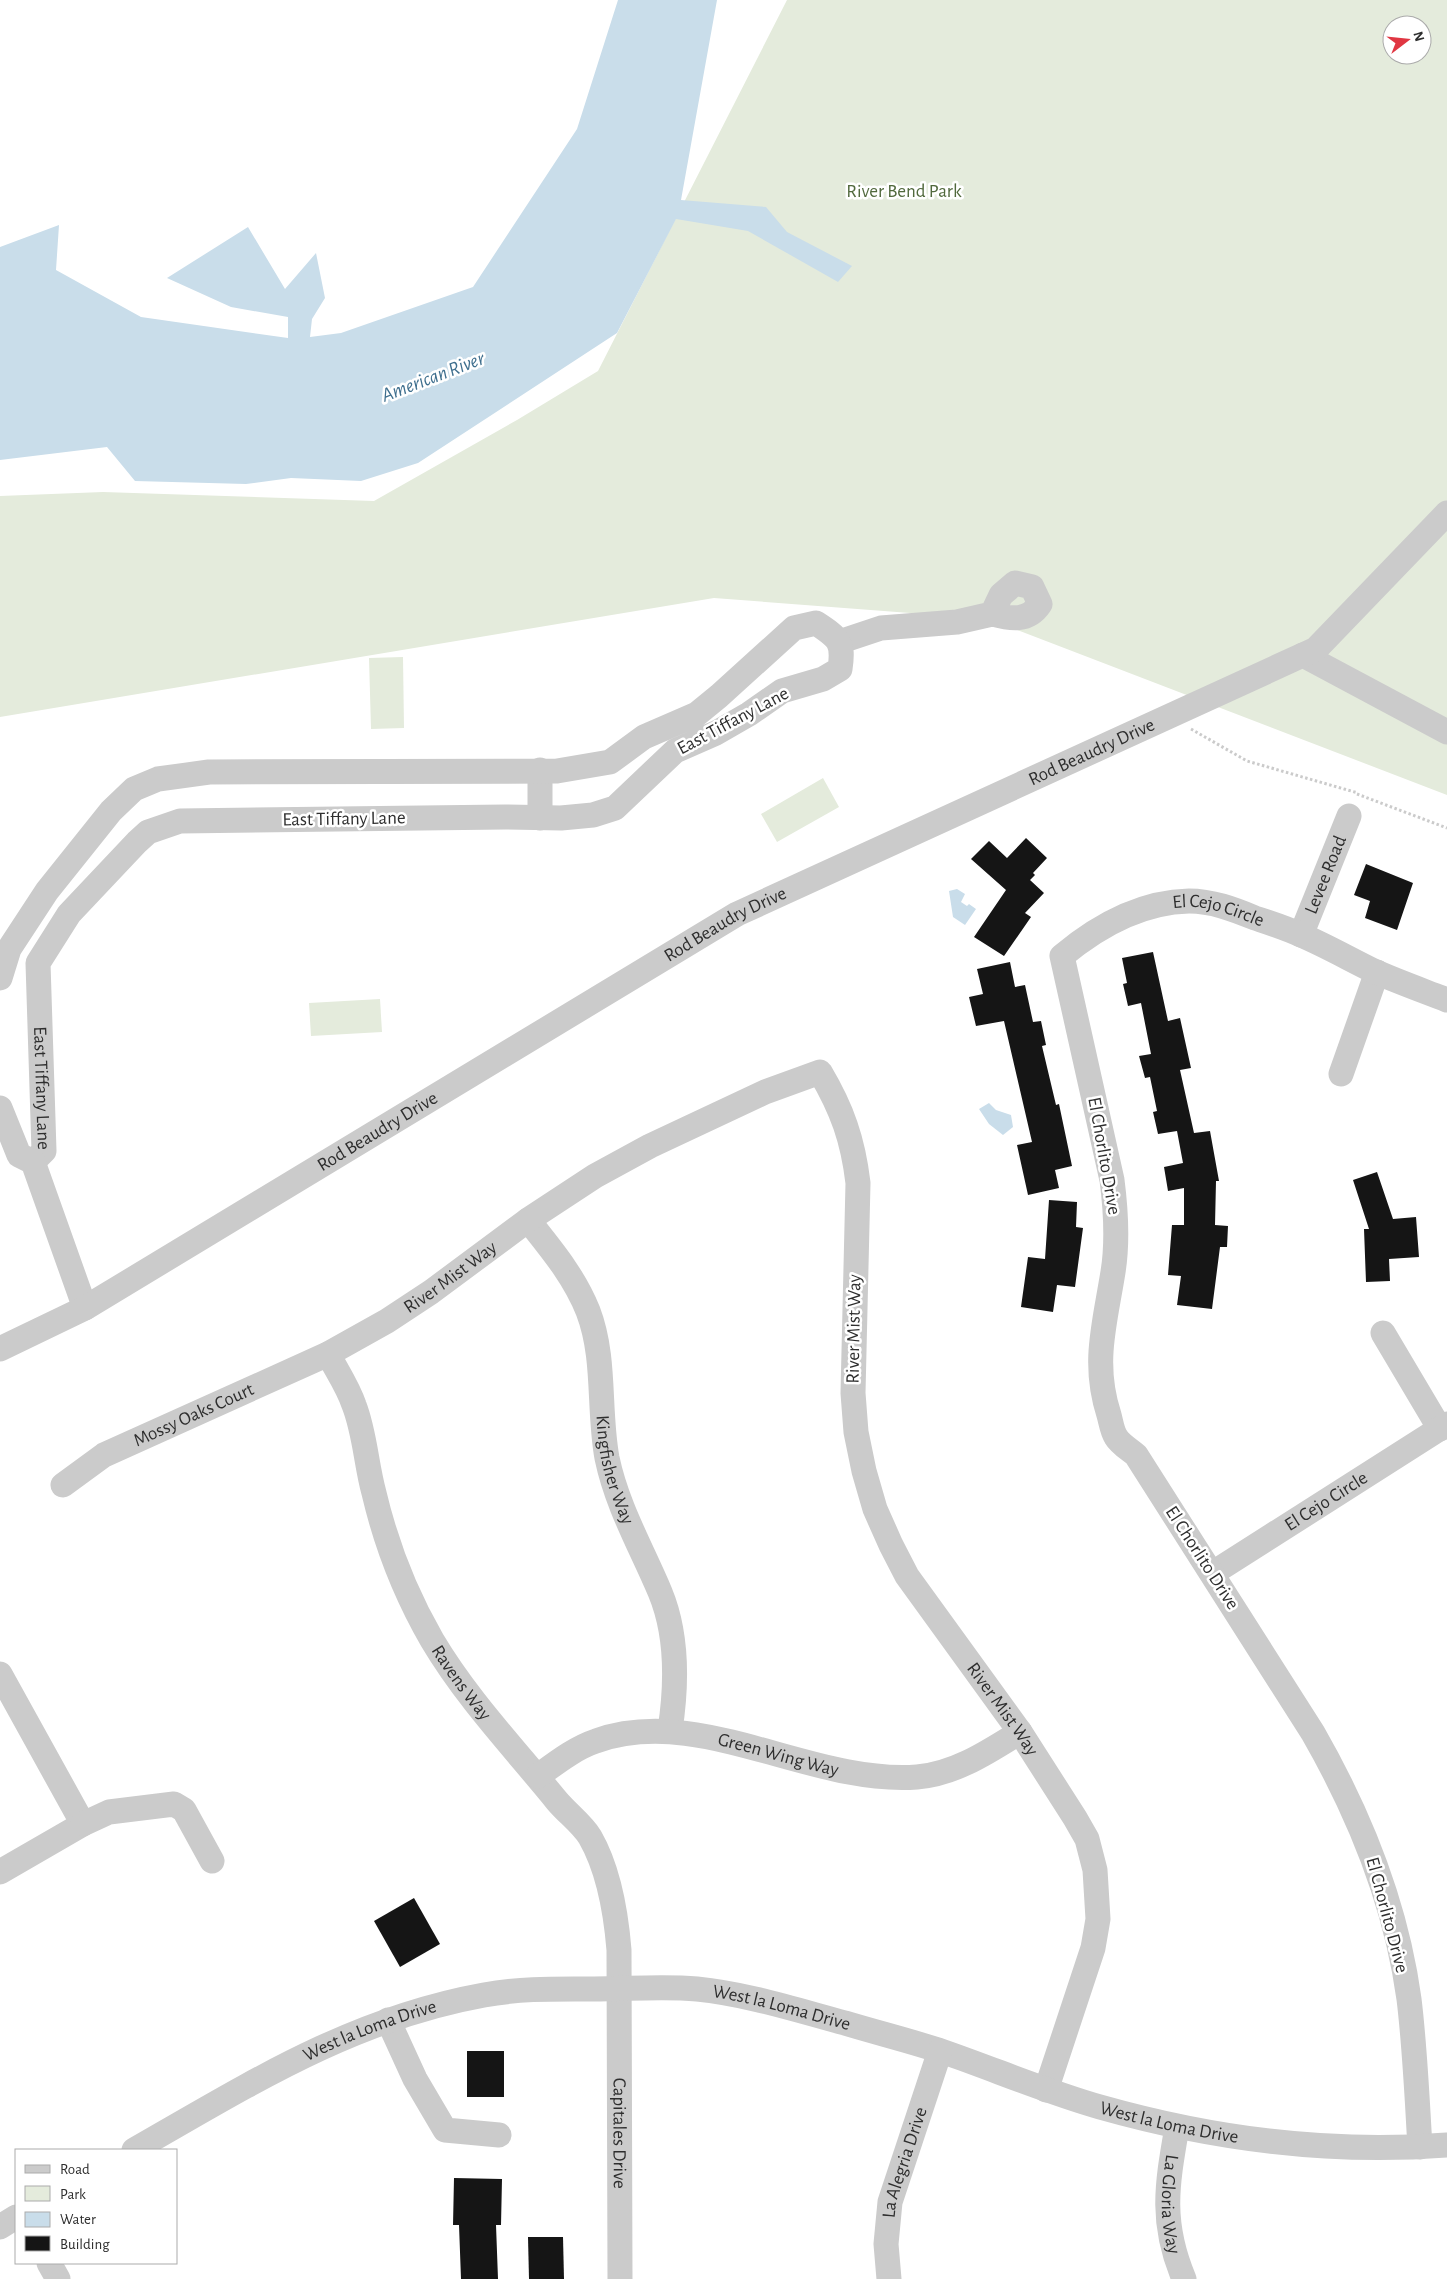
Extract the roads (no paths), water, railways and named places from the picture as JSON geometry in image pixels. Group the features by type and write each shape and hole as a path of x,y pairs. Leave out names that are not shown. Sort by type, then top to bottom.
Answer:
{"street":[{"name":"Rod Beaudry Drive","path":"0,1349 85,1308 737,914 1316,650 1447,513"},
{"path":"839,642 882,628 957,622 992,614"},
{"name":"East Tiffany Lane","path":"0,978 9,949 47,891 86,845 111,811 134,789 158,778 209,772 572,769 610,762 644,737 697,714 794,628 816,623 832,634 839,642 843,652 840,669 824,679 782,691 749,714 675,751 615,808 593,815 561,818 180,822 148,832 69,914 38,963 44,1150 33,1162"},
{"path":"1303,655 1447,732"},
{"path":"540,770 540,818"},
{"name":"Levee Road","path":"1301,935 1353,804"},
{"name":"El Cejo Circle","path":"1062,956 1105,924 1132,913 1159,905 1187,901 1217,904 1301,935 1377,972 1447,1000"},
{"name":"El Chorlito Drive","path":"1062,956 1112,1180 1116,1210 1113,1272 1100,1346 1101,1378 1116,1438 1136,1455 1213,1573 1318,1741 1352,1807 1371,1851 1387,1900 1408,1998 1420,2147"},
{"path":"1341,1074 1377,972"},
{"name":"River Mist Way","path":"328,1354 387,1321 431,1292 528,1220 595,1176 650,1146 757,1096 820,1072 835,1097 847,1124 858,1184 853,1393 856,1432 864,1471 875,1508 891,1545 908,1576 1020,1732 1086,1839 1095,1870 1098,1920 1093,1948 1046,2090"},
{"name":"East Tiffany Lane","path":"0,1108 19,1155 33,1162 85,1308"},
{"name":"Kingfisher Way","path":"528,1220 573,1279 592,1322 597,1341 602,1421 608,1459 618,1496 631,1531 660,1592 673,1640 676,1673 670,1730"},
{"name":"El Cejo Circle","path":"1213,1573 1443,1426 1383,1333"},
{"name":"Mossy Oaks Court","path":"63,1485 90,1463 104,1455 328,1354"},
{"name":"Ravens Way","path":"328,1354 354,1404 362,1431 373,1492 384,1530 405,1586 432,1639 464,1690 488,1721 538,1776 557,1802 590,1837 602,1866 616,1920 619,1989"},
{"path":"0,1674 83,1824"},
{"name":"Green Wing Way","path":"538,1776 568,1755 594,1741 639,1731 670,1730 854,1773 886,1777 918,1776 950,1770 979,1758 1020,1732"},
{"path":"0,1872 83,1824 109,1812 174,1804 184,1810 212,1860"},
{"name":"West la Loma Drive","path":"136,2149 277,2068 320,2047 388,2020 482,1995 530,1988 696,1989 744,1997 791,2008 940,2051 1098,2107 1177,2127 1232,2137 1289,2144 1367,2147 1420,2147 1447,2144"},
{"name":"Capitales Drive","path":"619,1989 620,2279"},
{"path":"388,2020 415,2078 445,2130 499,2135"},
{"name":"La Alegria Drive","path":"889,2279 886,2244 890,2202 940,2051"},
{"name":"La Gloria Way","path":"1177,2127 1167,2188 1168,2213 1171,2240 1184,2279"},
{"path":"0,2226 15,2218"},
{"path":"50,2264 58,2279"}],"water":[{"name":"American River","path":"618,0 717,0 681,200 766,207 787,232 852,266 838,282 748,231 676,219 617,333 418,463 361,481 291,478 246,484 135,481 107,447 0,460 0,247 59,225 56,270 141,317 288,338 288,317 231,307 167,278 248,227 285,289 316,253 325,298 312,319 310,337 341,333 473,287 577,129"},
{"path":"957,889 965,894 961,902 967,906 969,904 976,909 965,925 953,917 949,891"},
{"path":"989,1103 996,1110 1011,1115 1013,1127 1003,1135 989,1124 979,1109"}],"park label":[{"name":"River Bend Park","path":"904,191"}]}
